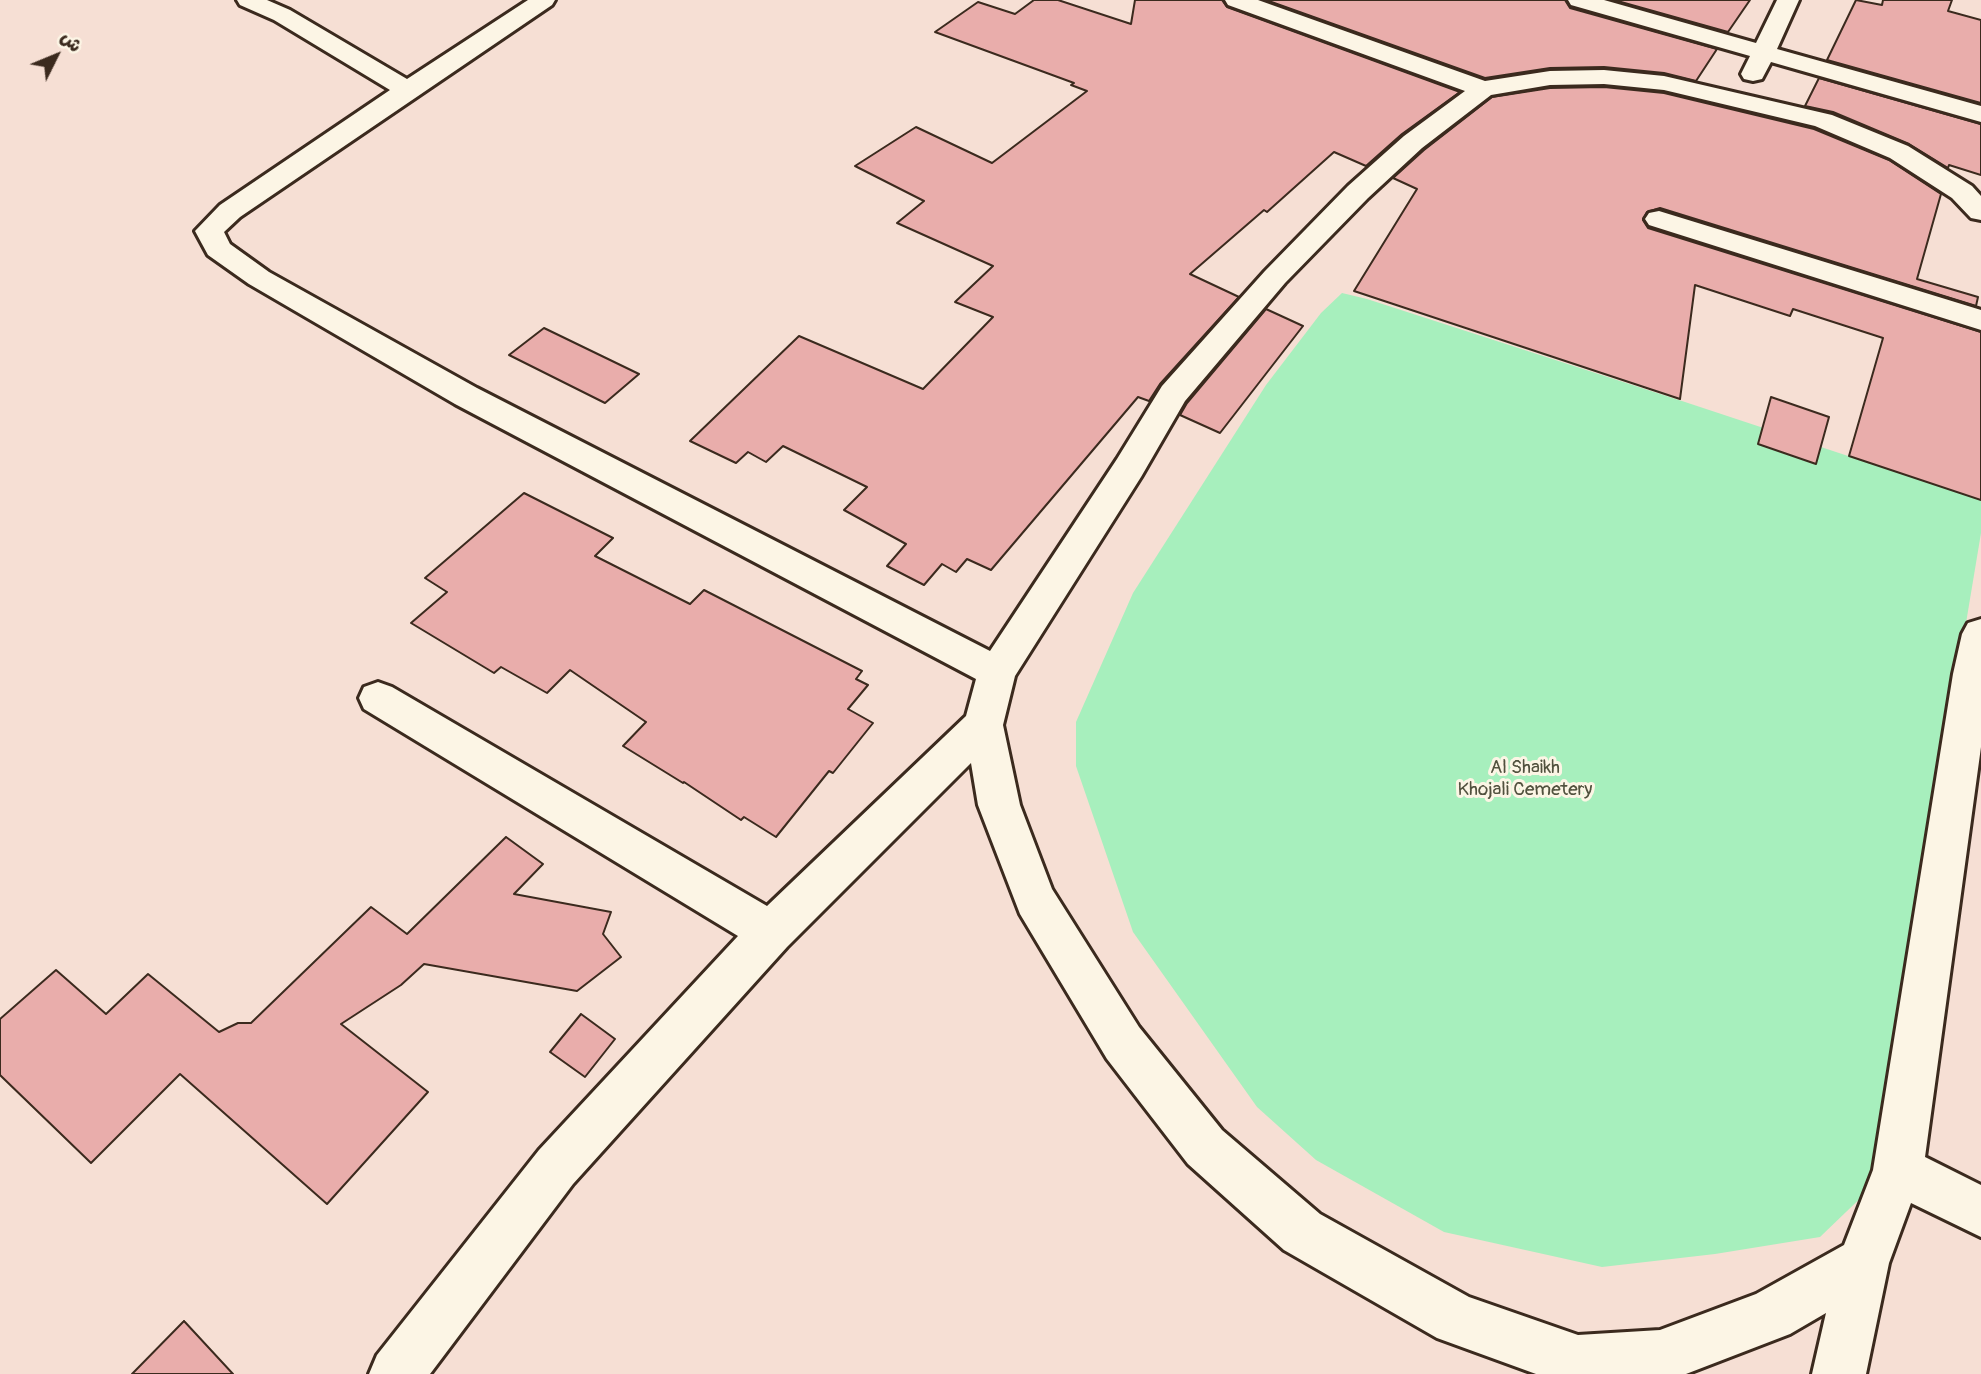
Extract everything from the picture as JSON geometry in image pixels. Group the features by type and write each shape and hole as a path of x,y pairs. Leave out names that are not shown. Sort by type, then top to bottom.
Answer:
{"street":[{"path":"248,0 282,15 407,90"},
{"path":"544,0 230,211 209,232 218,249 259,278 466,396 996,672"},
{"path":"1236,0 1483,89"},
{"path":"1579,0 1981,114"},
{"path":"1742,99 1787,0"},
{"path":"1863,1263 1771,1315 1660,1357 1578,1362 1456,1319 1302,1232 1205,1147 1123,1043 1035,900 999,805 983,725 996,672 1129,468 1172,394 1275,277 1358,192 1413,142 1483,89 1550,78 1604,77 1664,83 1742,99 1823,120 1899,152 1962,192 1981,212"},
{"path":"1659,219 1981,320"},
{"path":"1839,1374 1863,1263 1898,1170 1978,662"},
{"path":"379,698 771,932"},
{"path":"396,1374 556,1167 771,932 983,725"},
{"path":"1898,1170 1981,1212"}],"green space":[{"name":"Al Shaikh Khojali Cemetery","path":"1342,293 1981,500 1981,533 1872,1187 1820,1237 1715,1254 1602,1267 1444,1232 1316,1160 1257,1107 1133,932 1076,766 1076,722 1133,593 1266,385 1321,313"}],"building":[{"path":"1034,0 1058,0 1131,24 1135,0 1222,0 1227,7 1460,92 1402,134 1366,166 1334,152 1267,212 1264,210 1190,274 1239,297 1160,384 1149,401 1138,397 991,570 967,559 956,572 942,564 924,585 887,566 906,544 844,510 867,487 783,446 766,462 748,452 736,463 690,441 799,336 923,389 993,317 955,302 993,266 897,223 924,201 855,166 916,127 992,163 1087,91 1071,85 1074,83 935,32 978,2 1015,14"},
{"path":"1266,0 1565,0 1570,8 1717,49 1696,81 1664,73 1604,67 1550,68 1485,78"},
{"path":"1614,0 1750,0 1728,32"},
{"path":"1856,0 1882,5 1883,0 1952,0 1948,11 1981,20 1981,103 1827,60"},
{"path":"1819,78 1981,124 1981,175 1949,165 1948,168 1909,144 1833,112 1805,106"},
{"path":"1604,87 1664,93 1814,129 1889,160 1941,194 1917,279 1978,297 1976,306 1660,208 1647,212 1643,220 1648,228 1981,332 1981,500 1849,456 1883,338 1793,309 1790,316 1695,285 1680,399 1354,291 1417,189 1393,178 1424,150 1492,97 1550,88"},
{"path":"1266,309 1303,326 1220,433 1180,415 1187,403"},
{"path":"544,328 639,374 605,403 509,355"},
{"path":"1771,397 1829,417 1816,464 1758,444"},
{"path":"524,493 613,538 595,556 690,604 704,590 862,671 856,679 868,685 848,709 873,723 833,773 829,771 776,837 744,817 741,820 623,746 646,722 570,670 547,693 501,667 494,673 411,623 447,592 425,578"},
{"path":"506,837 543,864 514,894 611,912 603,934 621,957 577,991 424,964 401,985 341,1024 428,1092 327,1204 180,1074 91,1163 0,1075 0,1019 56,970 106,1014 148,974 219,1032 238,1023 251,1023 371,907 407,934"},
{"path":"581,1014 615,1039 585,1077 550,1052"},
{"path":"184,1321 233,1374 132,1374"}]}
